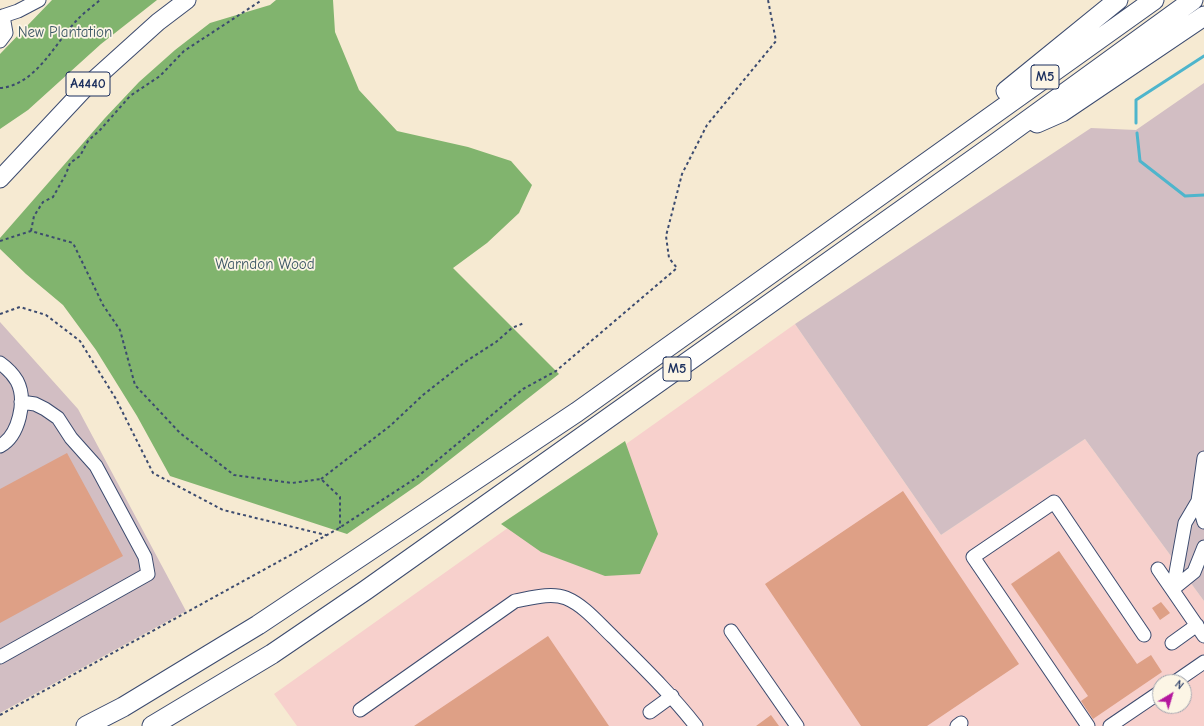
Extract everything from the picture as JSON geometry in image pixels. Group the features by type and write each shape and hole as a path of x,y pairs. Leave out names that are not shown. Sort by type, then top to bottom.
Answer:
{"highway":[{"name":"M5","path":"936,154 1010,87 1118,0"},
{"name":"M5","path":"86,726 123,707 258,625 374,549 577,412 936,154 1154,0"},
{"name":"M5","path":"152,726 272,654 366,590 996,143 1193,0"},
{"name":"M5","path":"996,143 1062,112 1204,16"}],"main road":[{"name":"A4440","path":"0,179 87,86 158,22 187,0"}],"street":[{"path":"0,41 6,33 2,15 18,11 39,0"},
{"path":"0,363 8,369 18,383 21,402 20,416 16,428 4,444 0,446"},
{"path":"0,657 148,574 145,557 96,466 71,438 58,418 35,404 21,402"},
{"path":"1173,590 1185,524 1198,501 1204,458"},
{"path":"1198,501 1204,522"},
{"path":"1088,726 973,557 1054,502 1144,635"},
{"path":"1173,590 1194,572 1204,548"},
{"path":"1158,569 1200,631 1172,643"},
{"path":"360,710 515,601 531,597 551,596 566,598 585,610 672,696 696,726"},
{"path":"731,631 797,726"},
{"path":"1187,674 1204,662"},
{"path":"650,712 672,696"},
{"path":"1110,726 1152,697"}],"path":[{"path":"0,88 11,87 30,76 78,18 100,0"},
{"path":"31,231 34,216 43,202 54,197 70,163 80,156 88,141 100,130 130,96 160,76 184,52 262,0"},
{"path":"0,715 327,536 416,478 523,389 556,371 677,268 669,258 666,236 682,174 707,124 776,41 768,0"},
{"path":"0,241 31,231 73,243 103,305 120,330 135,385 180,433 234,475 292,483 321,479 390,426 423,395 465,362 496,342 512,328 524,323"},
{"path":"0,314 20,307 46,315 80,341 116,399 153,473 224,510 327,536"},
{"path":"321,479 340,497 340,528"}],"shaded area":[{"path":"1204,83 1204,601 1085,439 941,535 795,324 1091,128 1136,130"},
{"path":"0,322 78,409 186,611 0,713"},
{"path":"795,324 941,535 1085,439 1204,601 1204,726 297,726 274,694"}],"green space":[{"name":"New Plantation","path":"52,0 157,0 101,44 28,110 0,129 0,54"},
{"name":"Warndon Wood","path":"276,0 333,0 335,32 359,90 397,131 468,147 511,161 532,185 519,213 487,243 453,268 559,374 419,484 347,534 170,476 137,416 96,350 63,305 26,274 0,249 0,238 105,118 139,82 175,50 210,23 270,5"},
{"path":"625,441 658,534 640,574 605,576 541,552 501,524"}],"building":[{"path":"67,453 123,556 0,623 0,489"},
{"path":"903,491 1019,664 927,726 861,726 765,584"},
{"path":"1059,551 1137,664 1151,655 1162,672 1159,674 1152,674 1152,679 1093,719 1081,701 1088,696 1011,584"},
{"path":"1161,602 1170,613 1160,620 1152,608"},
{"path":"548,636 609,726 414,726"},
{"path":"771,715 779,726 756,726"}],"waterway":[{"path":"1136,123 1136,100 1204,56"},
{"path":"1137,133 1140,161 1185,196 1204,195"}]}
